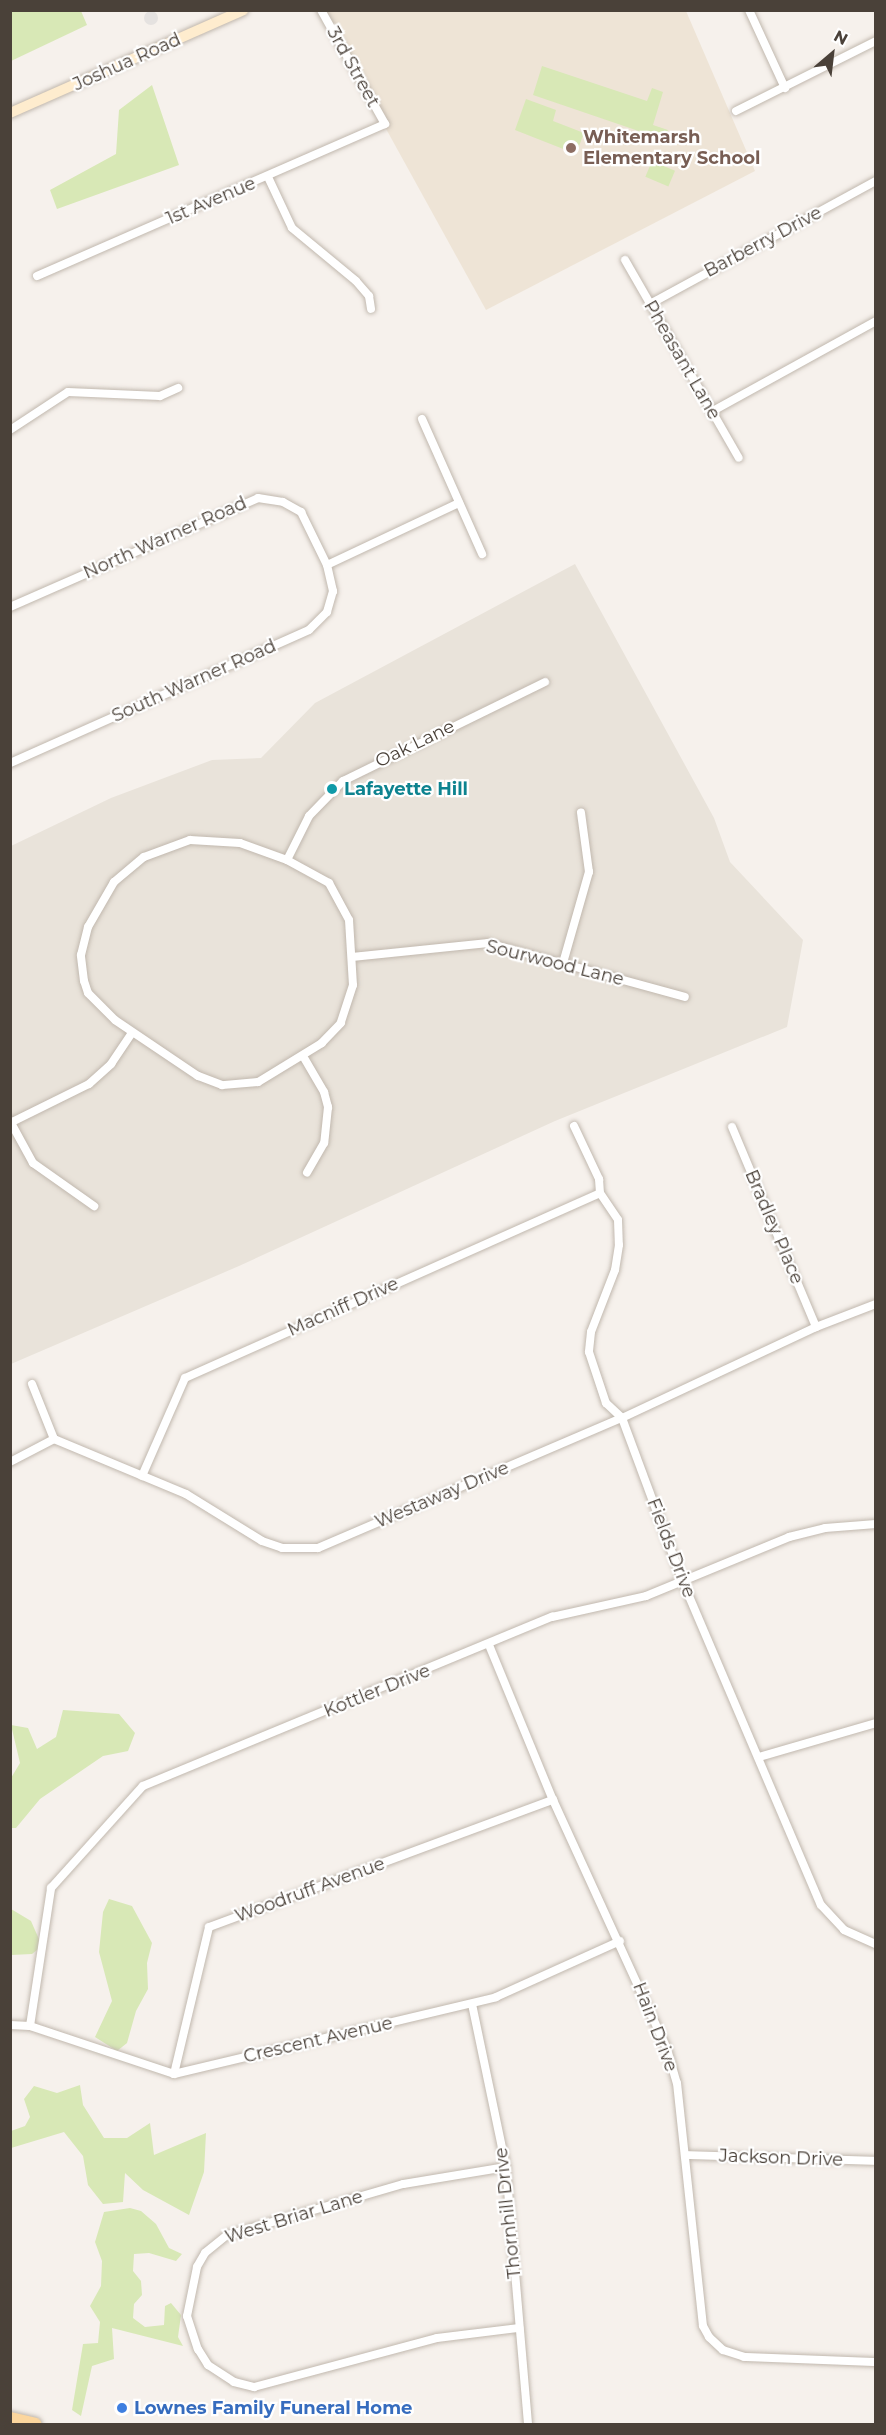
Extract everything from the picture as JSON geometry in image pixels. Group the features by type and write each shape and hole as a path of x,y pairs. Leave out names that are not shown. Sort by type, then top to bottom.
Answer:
{"main road":[{"name":"Joshua Road","path":"10,113 243,10"},
{"path":"10,2418 35,2424"}],"street":[{"name":"3rd Street","path":"321,10 385,124"},
{"path":"749,10 785,88"},
{"path":"736,111 876,41"},
{"name":"1st Avenue","path":"37,276 385,124"},
{"path":"268,177 292,228 356,280 369,296 371,309"},
{"name":"Barberry Drive","path":"650,304 876,181"},
{"name":"Pheasant Lane","path":"626,260 739,458"},
{"path":"711,412 876,321"},
{"path":"10,430 60,394 80,390 160,396 178,388"},
{"path":"422,419 482,554"},
{"name":"North Warner Road","path":"10,607 258,498 283,502 300,512 327,565"},
{"path":"327,565 459,503"},
{"name":"South Warner Road","path":"10,763 309,630 323,619 332,602 327,565"},
{"name":"Oak Lane","path":"287,860 314,809 342,781 544,682"},
{"path":"563,963 589,872 581,813"},
{"path":"190,840 240,843 287,860 329,883 338,892 349,920 352,957 353,985 347,1010 332,1033 303,1056 258,1082 222,1085 198,1076 132,1033 88,993 82,969 84,943 93,912 114,882 144,857 190,840"},
{"name":"Sourwood Lane","path":"352,957 479,943 563,963 685,997"},
{"path":"94,1206 33,1163 11,1122 89,1084 111,1064 132,1033"},
{"path":"303,1056 324,1092 328,1107 324,1143 307,1172"},
{"name":"Fields Drive","path":"574,1126 599,1179 600,1193 618,1220 620,1245 615,1270 591,1332 589,1352 606,1403 622,1418 682,1582 759,1757 820,1905 844,1930 876,1944"},
{"name":"Bradley Place","path":"732,1127 816,1327"},
{"name":"Macniff Drive","path":"142,1476 185,1378 600,1193"},
{"name":"Westaway Drive","path":"54,1439 186,1494 262,1541 303,1550 318,1548 622,1418 816,1327 876,1304"},
{"path":"10,1462 54,1439 32,1384"},
{"name":"Kottler Drive","path":"30,2026 51,1888 143,1786 489,1645 552,1617 646,1596 789,1536 825,1528 876,1524"},
{"name":"Hain Drive","path":"489,1645 553,1800 620,1941 667,2049 677,2083 703,2326 709,2337 723,2350 744,2357 876,2362"},
{"path":"759,1757 876,1724"},
{"name":"Woodruff Avenue","path":"174,2074 208,1927 553,1800"},
{"name":"Crescent Avenue","path":"174,2074 496,1997 620,1941"},
{"name":"Thornhill Drive","path":"472,2004 506,2167 528,2424"},
{"path":"10,2025 30,2026 174,2074"},
{"name":"Jackson Drive","path":"686,2155 876,2161"},
{"name":"West Briar Lane","path":"506,2167 403,2184 227,2235 204,2253 197,2267 188,2316 195,2343 208,2365 234,2382 254,2387 437,2338 519,2328"}],"shaded area":[{"path":"148,11 154,11 158,18 154,25 148,25 144,21 144,15"},
{"name":"Whitemarsh Elementary School","path":"321,11 686,11 755,171 486,310"},
{"path":"575,564 714,818 730,862 803,940 787,1027 555,1121 239,1266 11,1364 11,846 111,798 212,760 261,758 315,703"}],"green space":[{"path":"11,10 81,11 87,25 11,61"},
{"path":"542,66 647,101 652,88 663,92 653,125 668,130 665,140 533,95"},
{"path":"152,85 179,165 57,209 50,190 116,154 119,110"},
{"path":"526,99 556,110 553,121 584,133 576,154 515,130"},
{"path":"652,161 675,171 668,186 645,177"},
{"path":"63,1710 119,1714 135,1733 128,1751 103,1756 40,1799 16,1828 11,1828 11,1778 20,1763 11,1725 28,1728 37,1749 56,1737"},
{"path":"109,1899 132,1906 152,1943 147,1963 148,1989 136,2011 127,2043 117,2051 95,2037 112,2001 99,1952 103,1912"},
{"path":"11,1909 31,1921 42,1946 32,1954 11,1955"},
{"path":"80,2085 83,2105 104,2138 127,2138 150,2123 154,2155 206,2133 204,2172 189,2215 143,2190 125,2173 123,2202 103,2204 88,2185 83,2156 64,2132 11,2148 11,2131 25,2126 30,2117 24,2099 34,2086 57,2093"},
{"path":"130,2208 141,2211 156,2224 169,2248 182,2254 176,2261 149,2253 134,2254 133,2271 141,2281 142,2295 134,2304 133,2318 145,2327 164,2325 165,2306 171,2303 181,2315 178,2337 183,2346 112,2328 114,2359 92,2366 81,2416 72,2410 83,2344 98,2343 100,2322 90,2306 101,2286 102,2261 95,2242 104,2212"}],"place":[{"name":"Whitemarsh Elementary School","path":"571,148"},
{"name":"Lafayette Hill","path":"332,789"},
{"name":"Lownes Family Funeral Home","path":"122,2408"}]}
